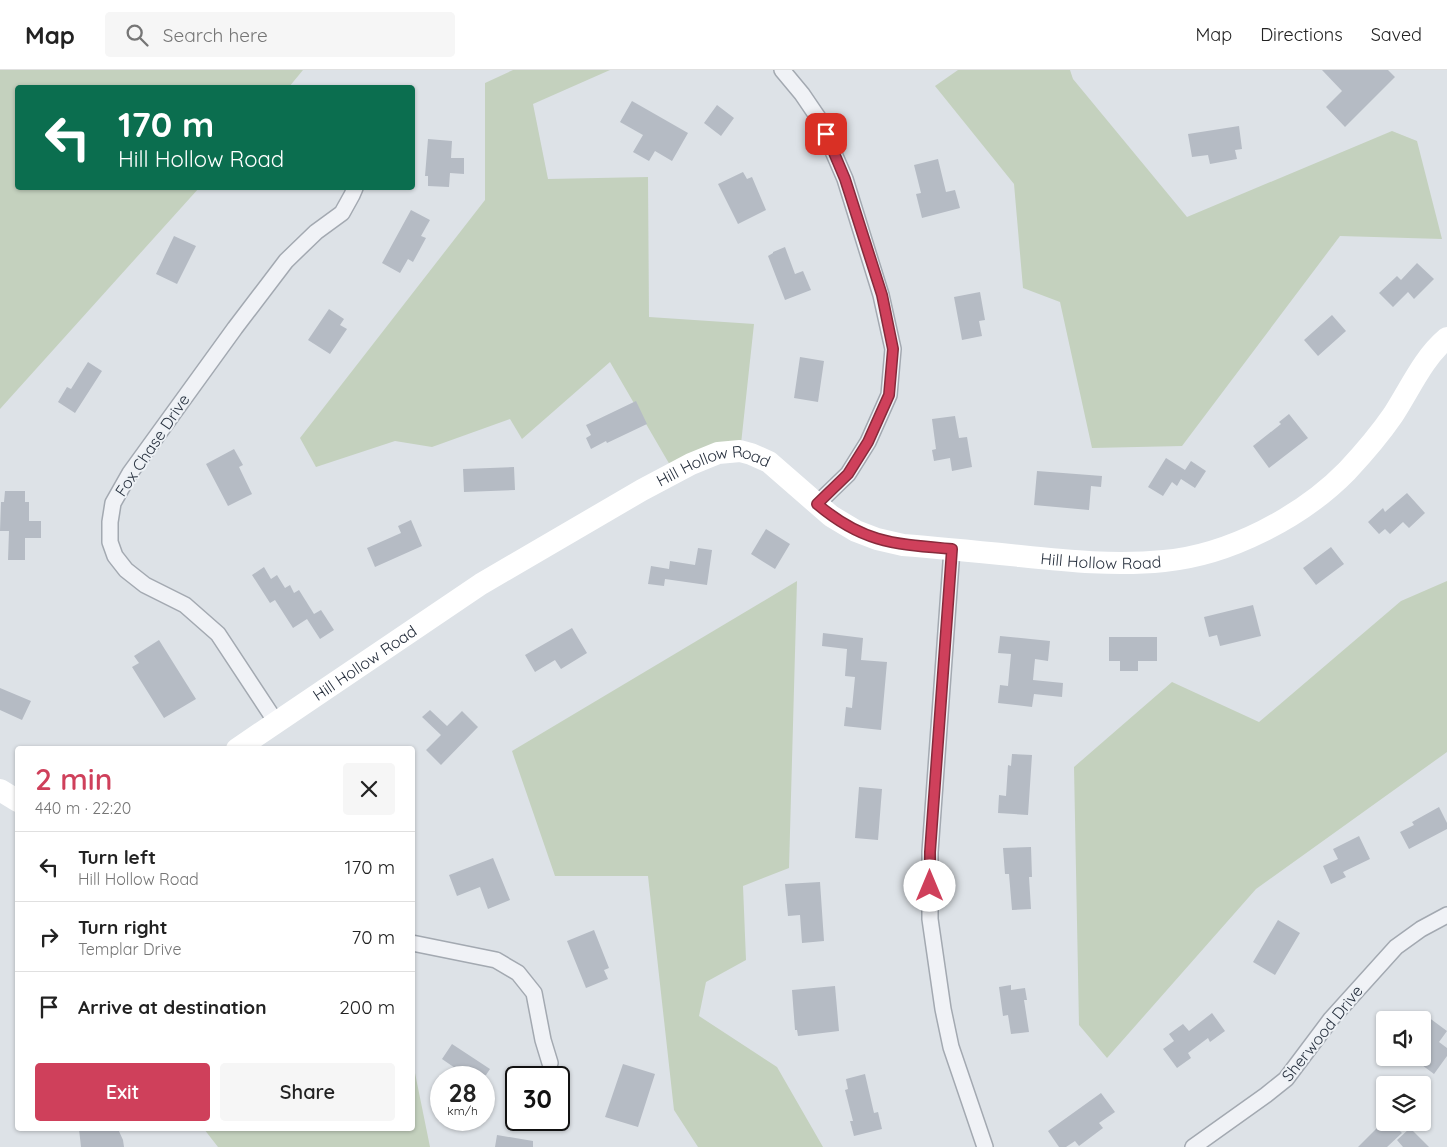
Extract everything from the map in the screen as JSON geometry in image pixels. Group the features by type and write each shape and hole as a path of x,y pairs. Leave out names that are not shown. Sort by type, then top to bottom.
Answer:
{"street":[{"path":"782,70 819,119 845,179 882,295 893,349 889,395 868,442 848,474 817,504"},
{"name":"Fox Chase Drive","path":"276,722 218,634 185,605 145,585 126,570 115,556 110,542 110,522 113,503 130,473 235,328 286,261 316,232 342,213 354,190"},
{"name":"Hill Hollow Road","path":"241,746 481,584 642,490 718,453 740,452 751,454 769,462 831,516 856,531 877,539 904,544 1112,564 1165,561 1201,555 1240,541 1283,520 1313,501 1347,470 1391,417 1428,359 1447,338"},
{"path":"952,549 930,852 930,919 943,1009 951,1047 985,1147"},
{"path":"0,790 15,799"},
{"name":"Sherwood Drive","path":"1193,1147 1266,1095 1286,1078 1331,1019 1396,947 1421,929 1447,915"},
{"path":"415,944 496,960 518,972 534,993 543,1040 550,1063"}],"green space":[{"path":"0,70 303,70 291,85 15,85 15,190 197,190 0,409"},
{"path":"513,70 610,70 533,104 548,179 648,177 649,317 754,324 740,453 674,472 610,362 522,439 510,419 432,447 395,441 316,467 300,438 485,200 485,83"},
{"path":"958,70 1070,70 1073,79 1187,217 1392,131 1417,141 1442,239 1340,236 1182,446 1092,448 1060,302 1023,288 1014,184 935,86"},
{"path":"797,581 789,868 743,886 746,960 706,982 699,1016 777,1067 823,1147 698,1147 674,1110 648,876 555,876 512,751"},
{"path":"1447,581 1447,752 1256,889 1107,1058 1079,1025 1074,767 1172,682 1259,722 1401,601"},
{"path":"415,1073 430,1147 218,1147 206,1131 415,1131"}],"building":[{"path":"1322,70 1388,70 1395,77 1345,127 1326,107 1342,91"},
{"path":"632,101 688,133 672,161 655,151 649,161 633,152 643,135 620,122"},
{"path":"717,105 734,118 721,136 704,123"},
{"path":"1239,126 1242,149 1235,150 1237,159 1210,164 1208,155 1192,157 1188,134"},
{"path":"428,139 452,141 451,158 464,158 464,174 450,173 449,187 428,186 428,176 425,176"},
{"path":"938,159 946,192 955,190 960,208 922,218 916,194 921,193 914,165"},
{"path":"743,172 747,179 752,177 766,210 738,224 718,184"},
{"path":"411,210 430,220 421,236 426,238 413,262 408,259 400,273 382,263"},
{"path":"174,236 196,246 177,284 156,274"},
{"path":"785,247 795,274 803,271 811,290 785,300 768,256"},
{"path":"1417,263 1434,279 1414,299 1408,292 1393,307 1379,293 1397,276 1401,280"},
{"path":"980,292 985,320 979,321 982,336 962,340 954,297"},
{"path":"329,309 344,319 340,325 347,329 330,354 308,340"},
{"path":"1332,315 1346,331 1318,356 1304,340"},
{"path":"800,357 824,361 818,402 794,398"},
{"path":"88,362 102,371 75,413 58,402 67,387 71,389"},
{"path":"636,401 647,424 591,449 586,438 591,435 586,425"},
{"path":"1289,414 1308,438 1269,468 1253,446 1281,424 1279,422"},
{"path":"955,416 959,438 967,437 972,467 952,471 950,458 934,461 932,450 936,449 932,419"},
{"path":"234,449 243,465 239,467 252,494 228,506 206,464"},
{"path":"1166,458 1185,470 1191,461 1206,471 1195,488 1181,479 1177,486 1172,482 1163,496 1148,487"},
{"path":"514,467 515,490 464,492 463,469"},
{"path":"1037,471 1102,476 1101,487 1091,486 1089,510 1034,505"},
{"path":"5,491 25,491 25,502 29,502 29,521 41,521 41,538 25,538 25,560 8,560 9,531 0,531 1,502 4,502"},
{"path":"1407,493 1425,513 1409,528 1403,522 1390,534 1385,529 1379,534 1368,522 1383,508 1385,512"},
{"path":"411,520 422,546 375,567 367,548 401,533 398,526"},
{"path":"766,529 790,544 775,569 751,554"},
{"path":"1331,547 1344,564 1316,585 1303,568"},
{"path":"698,548 712,550 707,585 665,579 664,586 648,584 651,566 669,569 670,561 695,565"},
{"path":"264,567 271,579 277,575 285,588 290,585 294,593 299,590 314,614 321,610 334,630 320,639 307,619 293,628 275,600 270,603 252,575"},
{"path":"1253,605 1261,636 1220,646 1217,635 1209,637 1204,617"},
{"path":"572,628 587,653 561,669 555,660 535,672 525,655"},
{"path":"823,633 863,638 861,660 887,662 881,730 844,726 846,707 852,708 855,677 845,676 847,649 822,646"},
{"path":"1000,636 1050,641 1048,661 1035,659 1033,680 1063,683 1062,697 1034,694 1032,707 998,703 1000,685 1008,686 1011,654 998,653"},
{"path":"1109,637 1157,637 1157,661 1138,661 1138,671 1120,671 1120,661 1109,661"},
{"path":"159,640 196,699 164,718 132,667 139,663 134,656"},
{"path":"0,688 31,701 22,720 0,710"},
{"path":"430,710 447,726 462,711 478,727 441,765 426,750 441,735 422,717"},
{"path":"1012,754 1032,755 1028,815 998,813 999,795 1006,796 1008,765 1011,766"},
{"path":"859,787 882,789 878,840 855,838"},
{"path":"1439,807 1447,823 1447,829 1409,849 1400,832 1414,825 1412,822"},
{"path":"1359,836 1370,859 1343,872 1346,877 1331,884 1323,866 1338,859 1333,849"},
{"path":"1031,847 1032,877 1029,877 1031,909 1012,910 1009,874 1005,874 1003,848"},
{"path":"493,858 510,900 488,909 480,887 457,896 449,875"},
{"path":"820,882 824,941 802,943 800,915 788,916 785,884"},
{"path":"1278,920 1300,933 1275,975 1253,962"},
{"path":"594,930 609,968 604,970 608,979 586,988 567,941"},
{"path":"1011,985 1011,990 1025,988 1027,1000 1024,1000 1029,1032 1011,1034 1008,1015 1003,1016 999,987"},
{"path":"835,986 839,1031 798,1036 797,1030 795,1030 792,990"},
{"path":"1212,1013 1225,1031 1210,1042 1208,1038 1188,1053 1191,1058 1177,1068 1163,1049 1174,1041 1169,1034 1183,1024 1189,1031"},
{"path":"1431,1019 1447,1031 1439,1042 1447,1048 1447,1056 1434,1074 1423,1066 1431,1066"},
{"path":"452,1044 485,1066 452,1066 442,1059"},
{"path":"623,1064 655,1074 638,1127 605,1117"},
{"path":"865,1074 874,1113 878,1112 882,1129 854,1136 850,1121 853,1121 845,1090 848,1089 846,1079"},
{"path":"1101,1093 1115,1112 1099,1123 1103,1128 1079,1146 1075,1141 1066,1147 1059,1147 1048,1131"},
{"path":"1376,1129 1376,1131 1400,1131 1402,1133 1387,1147 1358,1147"},
{"path":"79,1131 119,1131 124,1147 81,1147"},
{"path":"1407,1131 1413,1131 1429,1147 1403,1147 1397,1140"},
{"path":"497,1135 533,1141 533,1147 495,1147"}],"route":[{"path":"826,134 845,179 882,295 893,349 889,395 868,442 848,474 817,504 831,516 856,531 877,539 952,549 930,852 930,886"}]}
